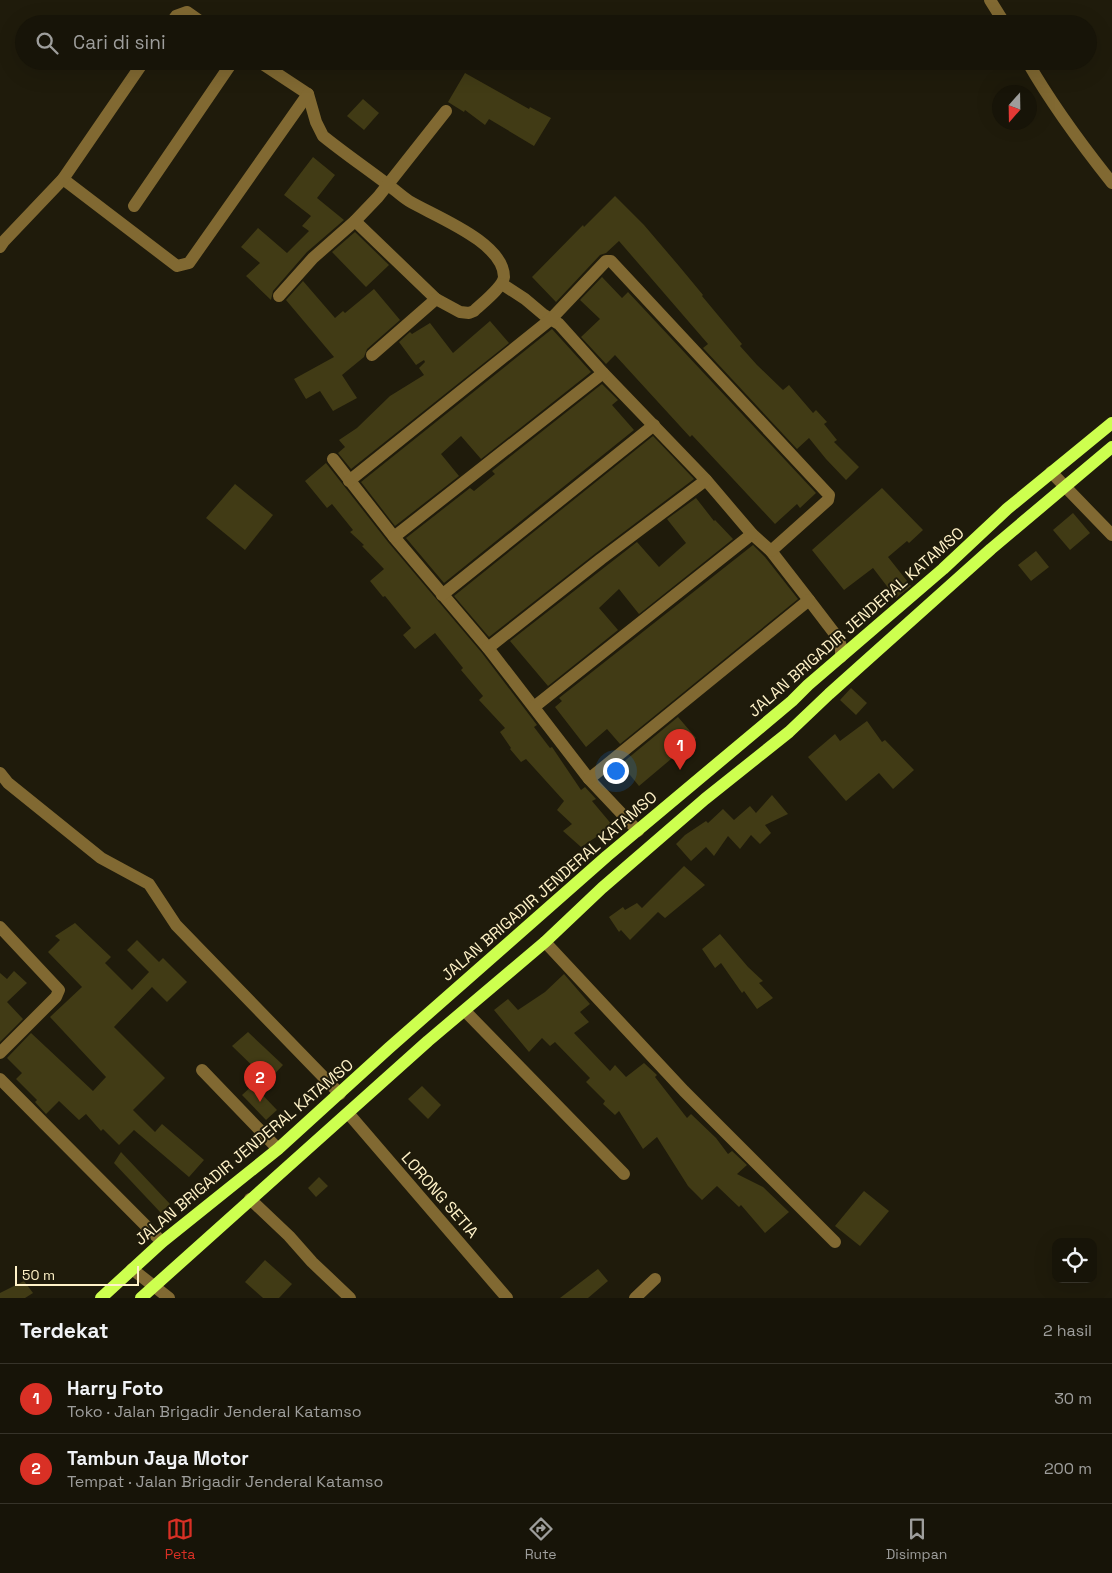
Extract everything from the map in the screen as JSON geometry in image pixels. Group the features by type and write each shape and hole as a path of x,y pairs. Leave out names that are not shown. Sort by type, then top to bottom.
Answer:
{"main road":[{"name":"JALAN BRIGADIR JENDERAL KATAMSO","path":"101,1298 162,1242 278,1149 396,1042 694,782 792,701 943,569 1007,509 1112,423"},
{"path":"1089,441 1100,457"},
{"path":"141,1298 428,1041 546,942 602,888 708,797 789,732 828,694 1112,447"},
{"path":"694,782 708,797"}],"street":[{"path":"990,0 999,15"},
{"path":"179,15 187,12 191,15"},
{"path":"1,242 63,179 138,70"},
{"path":"134,206 227,70"},
{"path":"272,70 308,94 316,122 323,136 353,161 407,200 478,240 495,255 504,277 502,284 474,311 469,313 460,312 436,299 355,221"},
{"path":"1032,70 1063,120 1112,183"},
{"path":"63,179 177,266 189,263 308,94"},
{"path":"280,296 314,258 355,221 388,185 446,111"},
{"path":"349,481 551,319 606,261 611,261 829,495 828,500 771,551"},
{"path":"502,284 559,324 603,373 706,480 752,534 771,551 838,638 841,646 841,657"},
{"path":"372,355 436,299"},
{"path":"394,537 603,373"},
{"path":"442,595 654,425"},
{"path":"333,459 394,537 488,648 589,779 638,831"},
{"path":"1051,472 1112,535"},
{"path":"488,648 601,559 706,480"},
{"path":"534,707 752,534"},
{"path":"589,779 809,600"},
{"path":"0,773 8,783 101,858 149,884 176,925 340,1094"},
{"path":"0,927 59,990 56,998 0,1053"},
{"path":"546,942 684,1091 835,1242"},
{"path":"465,1011 624,1174"},
{"path":"202,1070 278,1149"},
{"path":"0,1079 162,1242"},
{"name":"LORONG SETIA","path":"348,1114 507,1298"},
{"path":"250,1200 289,1236 312,1262 350,1298"},
{"path":"132,1269 169,1298"},
{"path":"636,1298 655,1279"}],"building":[{"path":"465,73 529,109 530,107 551,118 534,146 489,119 485,125 465,110 464,112 448,102"},
{"path":"363,99 379,113 364,130 347,116"},
{"path":"313,157 335,175 317,198 344,220 307,252 273,291 271,300 246,276 260,263 241,247 258,228 287,253 309,231 302,226 311,216 284,195"},
{"path":"615,196 644,225 679,266 742,344 740,346 757,365 783,390 789,385 813,413 816,410 827,422 824,424 837,440 834,442 859,467 846,480 809,438 797,449 703,348 708,344 619,241 606,253 600,255 556,302 532,277 583,225 584,227"},
{"path":"355,232 389,265 366,287 332,252"},
{"path":"602,277 622,298 628,292 816,493 800,508 797,504 775,524 692,435 690,437 615,355 606,364 581,337 600,319 580,300"},
{"path":"303,281 335,318 343,311 345,313 374,289 400,320 367,349 364,357 342,375 357,398 333,411 320,391 306,399 294,379 334,357 286,300"},
{"path":"490,321 509,343 351,469 338,453 345,447 339,440 357,428 390,396 424,375 419,368 425,362 424,360 416,365 399,342 410,332 412,334 430,323 453,353"},
{"path":"552,329 591,372 481,459 461,436 441,454 459,476 395,526 361,482"},
{"path":"602,384 618,400 612,405 634,430 444,583 406,538 470,488 474,491 495,474 492,471"},
{"path":"653,436 694,479 489,637 454,596"},
{"path":"326,463 388,542 482,653 537,725 534,727 550,748 552,747 581,790 585,787 596,799 592,801 613,826 581,847 563,831 572,824 557,810 564,801 526,759 521,762 510,749 500,732 505,728 479,700 483,696 461,670 463,668 435,633 415,649 403,635 411,628 370,581 384,569 362,546 364,545 350,532 353,530 332,504 327,508 305,481"},
{"path":"235,484 273,515 245,550 206,518"},
{"path":"882,488 923,530 909,543 907,541 888,557 911,586 896,598 873,568 844,590 812,550"},
{"path":"696,498 714,521 733,539 639,614 619,589 599,608 618,630 548,686 510,641 637,542 659,567 686,543 667,519"},
{"path":"1073,513 1090,533 1070,550 1053,530"},
{"path":"753,545 765,557 798,599 620,744 607,729 586,747 555,707 562,701 559,698"},
{"path":"1036,551 1049,567 1031,581 1018,565"},
{"path":"851,688 867,703 856,715 840,700"},
{"path":"678,717 696,738 639,786 621,764"},
{"path":"867,721 882,742 885,740 914,770 893,789 879,773 846,801 808,757 835,734 840,741"},
{"path":"772,795 788,814 765,825 771,833 760,844 751,835 740,849 728,836 714,856 706,847 691,861 676,844 685,835 706,821 708,823 723,809 734,820 750,806 756,813"},
{"path":"684,866 705,885 665,918 658,912 630,940 621,930 619,932 609,917 623,907 625,910 637,903 642,908"},
{"path":"75,923 111,957 105,963 132,990 149,972 127,950 137,940 159,962 163,958 187,982 167,1002 152,987 114,1027 165,1078 133,1110 155,1132 162,1124 204,1160 189,1177 134,1130 119,1145 103,1129 101,1131 86,1114 79,1120 59,1101 46,1114 35,1102 37,1100 16,1079 22,1073 7,1058 31,1033 93,1091 106,1077 50,1017 82,987 48,952 60,940 55,936"},
{"path":"720,934 748,967 763,981 759,983 773,998 757,1009 744,991 742,993 721,963 715,968 702,949"},
{"path":"14,971 27,983 7,1002 23,1019 0,1042 0,973 7,979"},
{"path":"564,974 590,1004 580,1012 589,1022 574,1033 610,1071 615,1065 626,1077 644,1063 657,1075 655,1077 687,1118 691,1114 716,1138 728,1154 732,1151 747,1165 737,1174 763,1187 789,1212 765,1233 741,1205 739,1207 717,1186 702,1200 688,1186 657,1137 643,1149 619,1111 615,1115 603,1104 605,1101 586,1082 590,1078 555,1042 550,1046 542,1038 529,1052 494,1010 508,999 518,1010 545,992"},
{"path":"248,1032 283,1065 268,1081 232,1046"},
{"path":"253,1085 277,1110 266,1120 242,1095"},
{"path":"422,1086 441,1105 428,1119 408,1099"},
{"path":"121,1152 170,1204 161,1213 114,1163"},
{"path":"319,1177 328,1186 316,1197 308,1188"},
{"path":"864,1191 889,1211 860,1246 835,1226"},
{"path":"265,1260 292,1284 279,1298 263,1298 245,1282"},
{"path":"598,1269 608,1281 588,1298 560,1298"},
{"path":"24,1281 33,1293 25,1298 0,1298 0,1293"}],"place":[{"name":"Harry Foto","path":"680,770"},
{"name":"Tambun Jaya Motor","path":"260,1102"}]}
